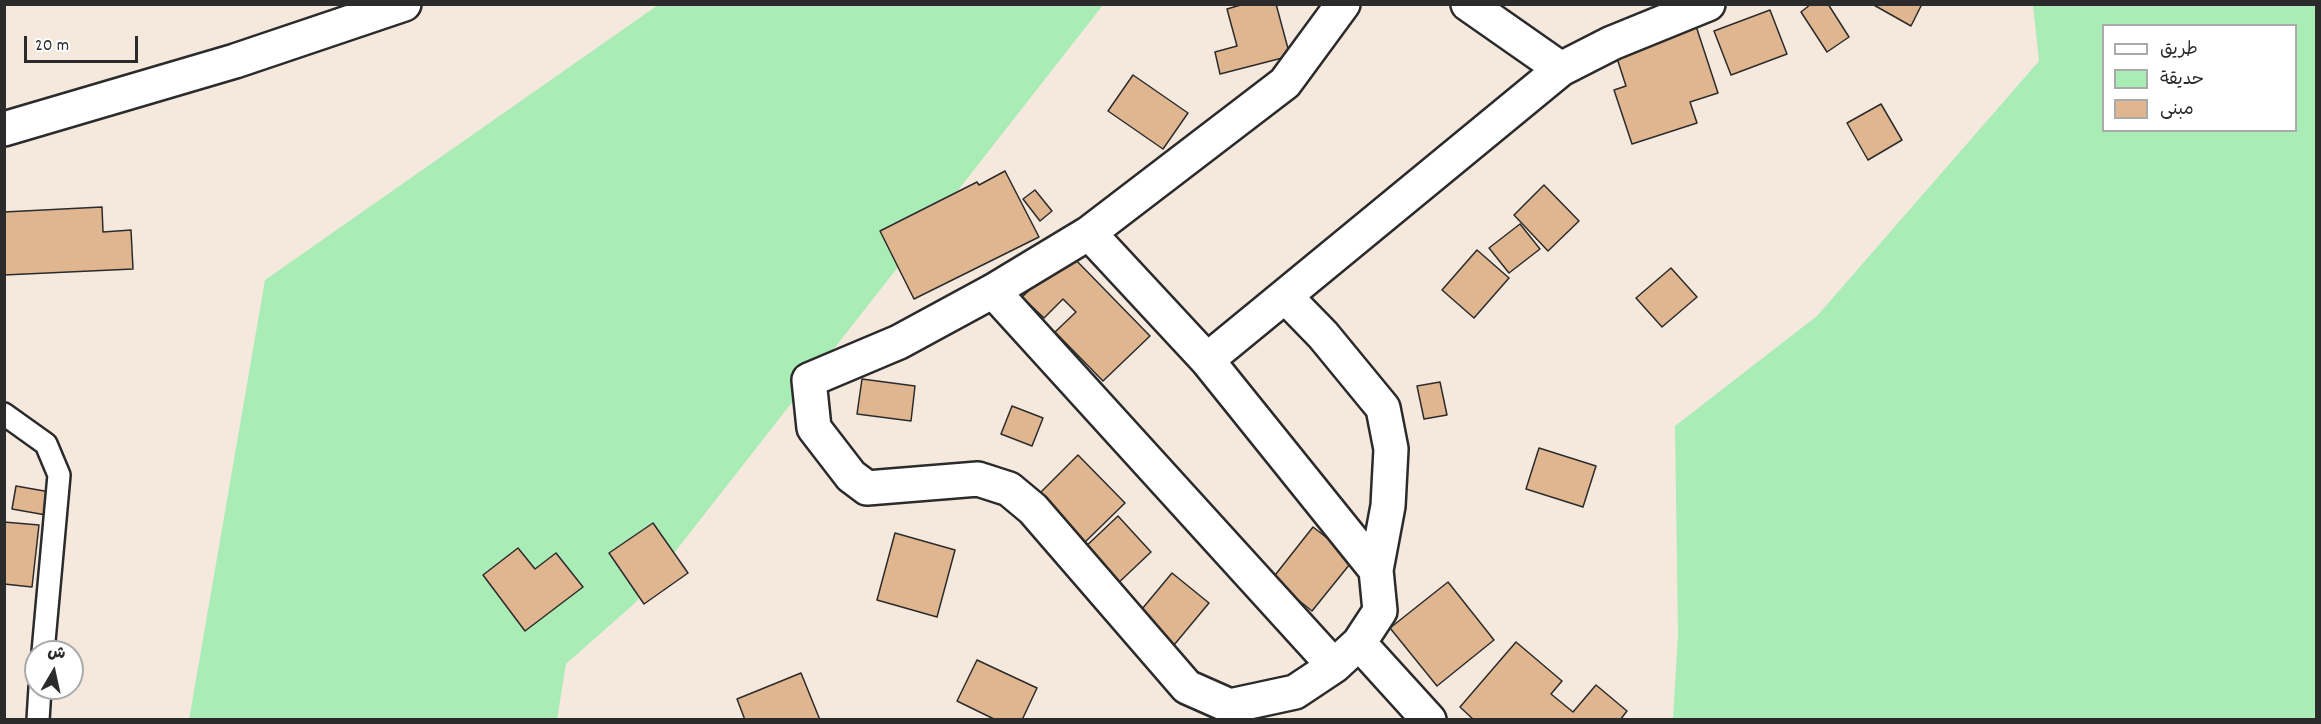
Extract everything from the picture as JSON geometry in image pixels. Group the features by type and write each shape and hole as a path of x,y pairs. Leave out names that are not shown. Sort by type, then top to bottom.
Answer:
{"street":[{"path":"4,129 236,61 404,4"},
{"path":"1285,296 1323,335 1383,408 1391,449 1388,506 1376,570 1380,611 1359,643 1334,666 1294,692 1230,706 1187,687 1033,509 1010,489 978,479 867,488 851,476 814,428 809,380 899,342 993,291 1089,233 1285,83 1343,4"},
{"path":"1468,4 1561,69"},
{"path":"1207,360 1561,69 1612,43 1708,4"},
{"path":"1089,233 1207,360 1376,570"},
{"path":"993,291 1334,666"},
{"path":"1359,643 1429,720"}],"lane":[{"path":"4,414 46,444 59,475 45,640"},
{"path":"38,720 39,700"}],"green space":[{"path":"658,5 1103,5 635,603 566,664 557,719 189,720 265,280"},
{"path":"2033,5 2316,5 2316,719 1673,719 1678,635 1675,426 1817,316 2039,61"}],"building":[{"path":"1244,4 1276,4 1290,56 1220,74 1215,52 1237,46 1227,9"},
{"path":"1811,4 1828,4 1849,37 1827,52 1801,12"},
{"path":"1872,4 1922,4 1911,26"},
{"path":"1770,10 1787,54 1731,75 1714,31"},
{"path":"1696,26 1718,93 1690,102 1697,123 1632,144 1614,90 1626,86 1615,52"},
{"path":"1133,75 1188,113 1163,149 1108,111"},
{"path":"1881,104 1902,140 1868,160 1847,123"},
{"path":"1005,171 1039,237 914,299 880,231 977,182 979,185"},
{"path":"1544,185 1579,221 1548,251 1514,215"},
{"path":"1035,190 1052,211 1040,221 1023,199"},
{"path":"102,207 103,232 131,230 133,269 4,275 4,212"},
{"path":"1520,224 1540,249 1509,273 1489,248"},
{"path":"1477,250 1509,278 1474,318 1442,290"},
{"path":"1069,253 1150,336 1103,381 1055,332 1076,312 1063,299 1044,318 1022,297"},
{"path":"1671,268 1697,297 1662,327 1636,298"},
{"path":"862,379 915,386 911,421 857,414"},
{"path":"1440,382 1447,415 1424,419 1417,386"},
{"path":"1012,406 1043,418 1032,446 1001,434"},
{"path":"1539,448 1596,466 1583,507 1526,489"},
{"path":"1078,455 1125,503 1083,544 1036,497"},
{"path":"16,486 50,492 46,515 12,509"},
{"path":"1118,516 1151,552 1114,587 1081,551"},
{"path":"4,522 39,525 32,587 4,584"},
{"path":"653,523 688,573 644,604 609,553"},
{"path":"1313,527 1354,559 1312,611 1272,579"},
{"path":"895,533 955,550 937,617 877,600"},
{"path":"518,548 535,569 556,553 583,587 525,631 483,575"},
{"path":"1172,573 1209,603 1174,645 1137,615"},
{"path":"1448,582 1494,640 1437,686 1390,628"},
{"path":"1516,642 1562,681 1551,694 1573,712 1596,685 1627,711 1620,720 1474,720 1460,707"},
{"path":"977,660 1037,688 1022,720 996,720 957,701"},
{"path":"801,673 820,720 745,720 737,699"}]}
